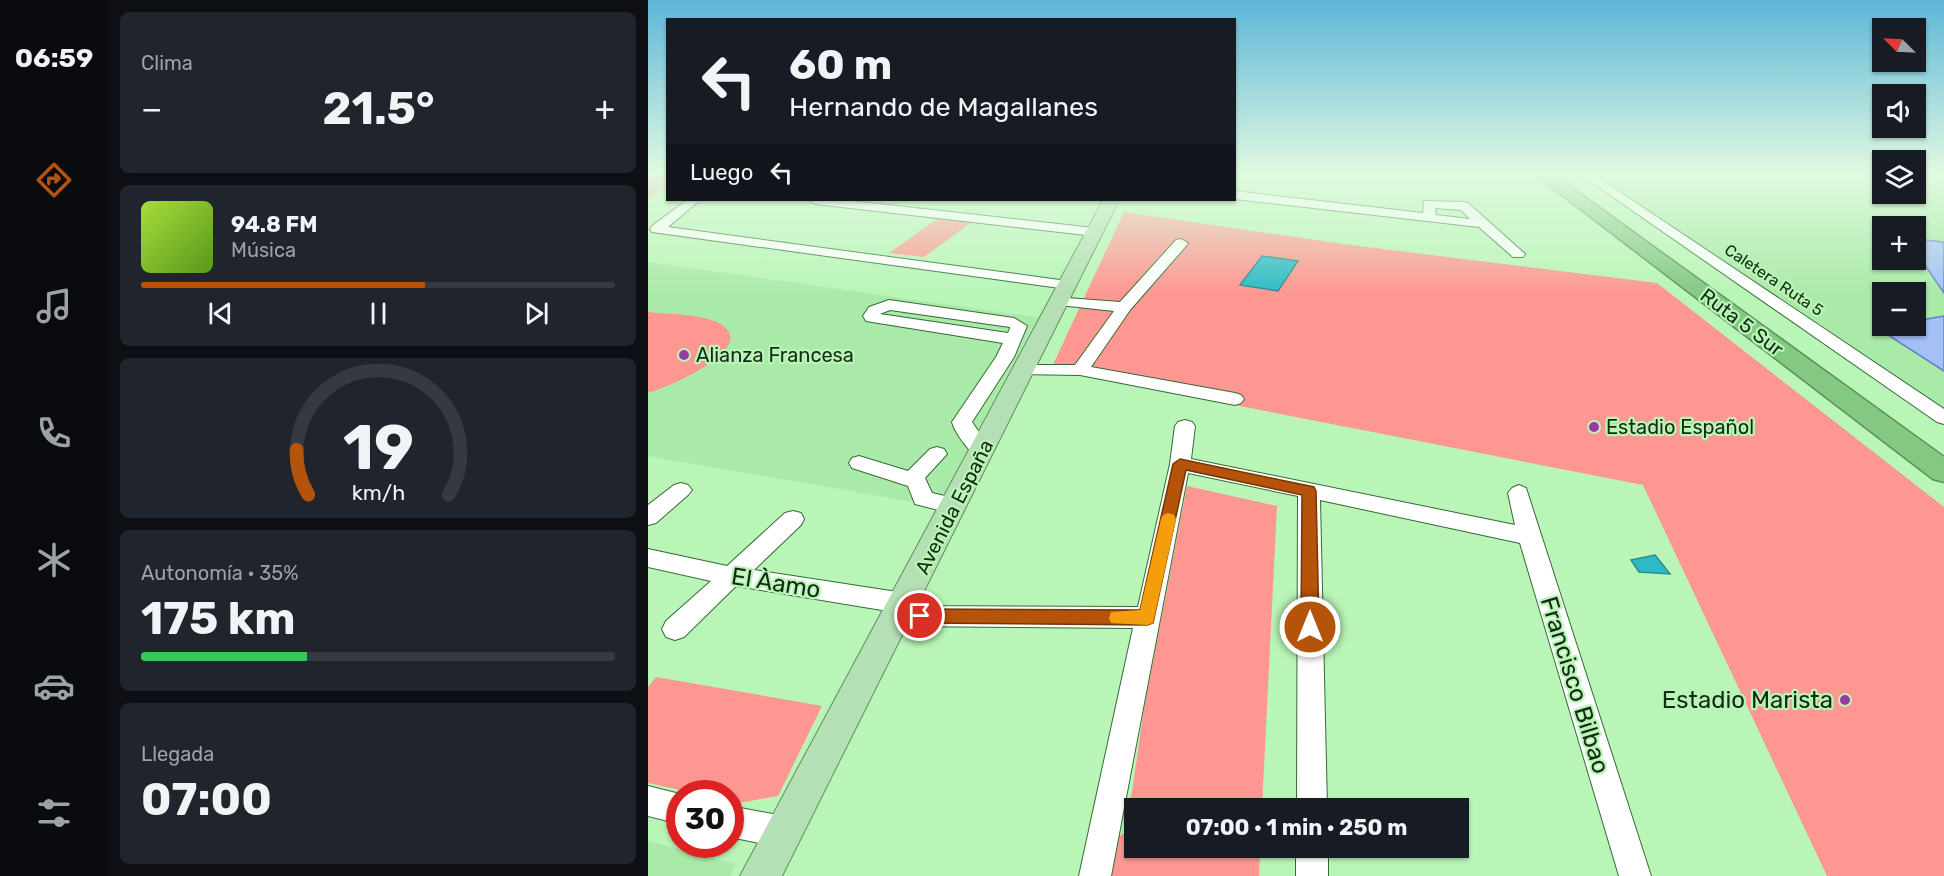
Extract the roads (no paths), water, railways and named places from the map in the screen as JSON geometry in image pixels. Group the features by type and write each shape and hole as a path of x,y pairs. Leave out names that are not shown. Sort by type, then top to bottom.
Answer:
{"highway":[{"name":"Ruta 5 Sur","path":"1595,213 1944,472"},
{"name":"Ruta 5 Sur","path":"1612,213 1944,451"}],"main road":[{"name":"Avenida España","path":"760,876 901,609 1104,213"}],"street":[{"path":"677,213 657,228 1063,292 1124,307"},
{"path":"927,213 1094,232"},
{"path":"1386,213 1483,224"},
{"path":"1429,213 1430,218"},
{"path":"1471,213 1518,254"},
{"name":"Caletera Ruta 5","path":"1643,213 1944,418"},
{"path":"1080,370 1124,307 1180,243"},
{"path":"982,451 962,422 1005,357 1019,329 1018,324 889,305 875,310 871,316 872,318 1012,339"},
{"path":"1024,370 1080,370 1235,399"},
{"path":"1095,876 1180,464 1185,426"},
{"path":"912,479 937,454"},
{"path":"859,463 912,479 917,482 923,499 954,506"},
{"path":"1180,464 1529,536"},
{"path":"648,517 681,490"},
{"path":"1309,491 1312,798"},
{"name":"Francisco Bilbao","path":"1519,493 1529,536 1635,876"},
{"path":"675,628 793,519"},
{"name":"El Àamo","path":"648,558 901,609 1147,618"},
{"path":"648,801 666,806"},
{"path":"744,824 783,832"},
{"path":"1312,858 1312,876"}],"water":[{"path":"1262,256 1298,261 1278,291 1240,285"},
{"path":"1655,555 1670,574 1639,572 1631,560"}],"place":[{"name":"Alianza Francesa","path":"684,355"},
{"name":"Estadio Español","path":"1594,427"},
{"name":"Estadio Marista","path":"1845,700"}]}
